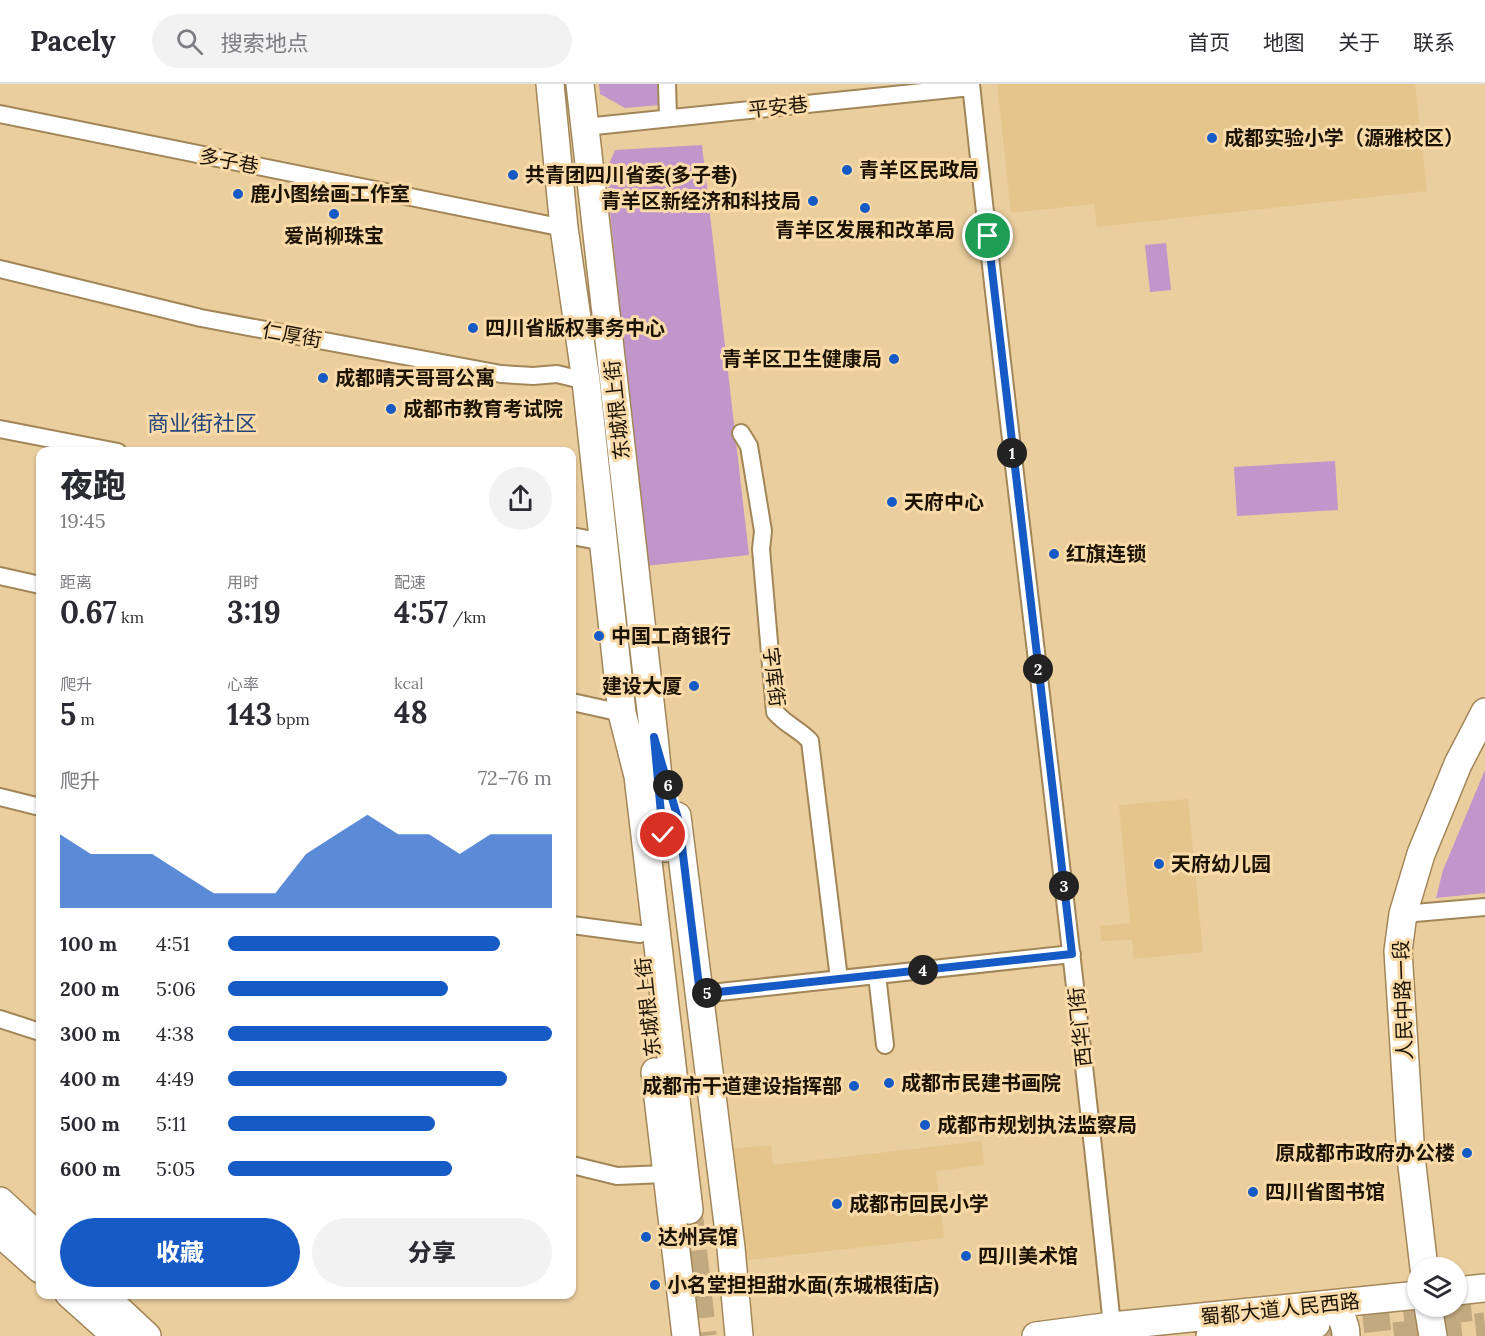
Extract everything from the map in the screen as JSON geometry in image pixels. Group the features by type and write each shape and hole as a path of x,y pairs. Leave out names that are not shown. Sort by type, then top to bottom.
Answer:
{"main road":[{"name":"东城根上街","path":"550,84 564,228 586,381 622,713 622,767 665,1174 686,1336"},
{"name":"东城根上街","path":"580,84 654,737 698,1210 638,776 622,713"},
{"name":"人民中路一段","path":"1423,1257 1411,1157 1398,951 1403,914 1421,854 1458,764 1485,712"},
{"name":"东城根上街","path":"654,737 679,822 731,1248 739,1336"},
{"path":"0,1201 36,1234"},
{"path":"0,1233 36,1265"},
{"path":"1467,1290 1485,1288"},
{"name":"蜀都大道人民西路","path":"1210,1336 1407,1297"},
{"path":"75,1299 116,1336"},
{"path":"107,1299 147,1336"},
{"name":"蜀都大道人民西路","path":"1036,1336 1112,1326 1322,1314"},
{"path":"1322,1314 1341,1315 1346,1336"},
{"path":"1430,1317 1433,1336"}],"street":[{"path":"667,84 668,118"},
{"name":"平安巷","path":"585,127 971,85"},
{"name":"西华门街","path":"971,85 1023,548 1072,954 1112,1326"},
{"name":"多子巷","path":"0,114 564,228"},
{"name":"仁厚街","path":"0,269 201,318 501,374 533,376 557,374 586,381"},
{"path":"0,429 92,447"},
{"name":"字库街","path":"741,434 749,446 763,531 761,549 775,712 783,722 793,729 800,730 810,741 839,979"},
{"path":"576,537 603,542"},
{"path":"0,576 36,584"},
{"path":"576,703 622,713"},
{"path":"0,797 36,806"},
{"path":"1403,914 1485,907"},
{"path":"576,926 640,934"},
{"path":"700,994 1072,954"},
{"path":"877,975 885,1045"},
{"path":"0,1019 36,1031"},
{"path":"576,1166 617,1176 665,1174"}],"shaded area":[{"path":"599,84 660,84 661,105 625,108 600,94"},
{"name":"成都实验小学（源雅校区）","path":"997,84 1415,84 1427,191 1097,227 1094,204 1011,213"},
{"path":"702,145 749,555 645,566 606,171 615,150"},
{"path":"1166,243 1171,290 1150,292 1145,245"},
{"path":"1335,461 1338,510 1237,516 1234,467"},
{"path":"1485,770 1485,893 1436,898 1443,870"},
{"name":"天府幼儿园","path":"1188,799 1203,952 1134,959 1132,940 1101,941 1100,926 1130,923 1119,805"},
{"name":"成都市回民小学","path":"982,1141 984,1165 936,1171 944,1238 741,1261 728,1149 771,1145 773,1165"}],"tunnel":[{"path":"689,1210 703,1336"},
{"path":"1322,1324 1485,1306"},
{"path":"1394,1336 1485,1326"}],"place":[{"name":"成都实验小学（源雅校区）","path":"1212,138"},
{"name":"青羊区民政局","path":"847,170"},
{"name":"共青团四川省委(多子巷)","path":"513,175"},
{"name":"鹿小图绘画工作室","path":"238,194"},
{"name":"青羊区新经济和科技局","path":"813,201"},
{"name":"青羊区发展和改革局","path":"865,208"},
{"name":"爱尚柳珠宝","path":"334,214"},
{"name":"四川省版权事务中心","path":"473,328"},
{"name":"青羊区卫生健康局","path":"894,359"},
{"name":"成都晴天哥哥公寓","path":"323,378"},
{"name":"成都市教育考试院","path":"391,409"},
{"name":"天府中心","path":"892,502"},
{"name":"红旗连锁","path":"1054,554"},
{"name":"中国工商银行","path":"599,636"},
{"name":"建设大厦","path":"694,686"},
{"name":"天府幼儿园","path":"1159,864"},
{"name":"成都市民建书画院","path":"889,1083"},
{"name":"成都市干道建设指挥部","path":"854,1086"},
{"name":"成都市规划执法监察局","path":"925,1125"},
{"name":"原成都市政府办公楼","path":"1467,1153"},
{"name":"四川省图书馆","path":"1253,1192"},
{"name":"成都市回民小学","path":"837,1204"},
{"name":"达州宾馆","path":"646,1237"},
{"name":"四川美术馆","path":"966,1256"},
{"name":"小名堂担担甜水面(东城根街店)","path":"655,1285"}],"district":[{"name":"商业街社区","path":"202,423"}],"route":[{"path":"663,835 654,737 679,822 700,994 1072,954 988,236"}]}
